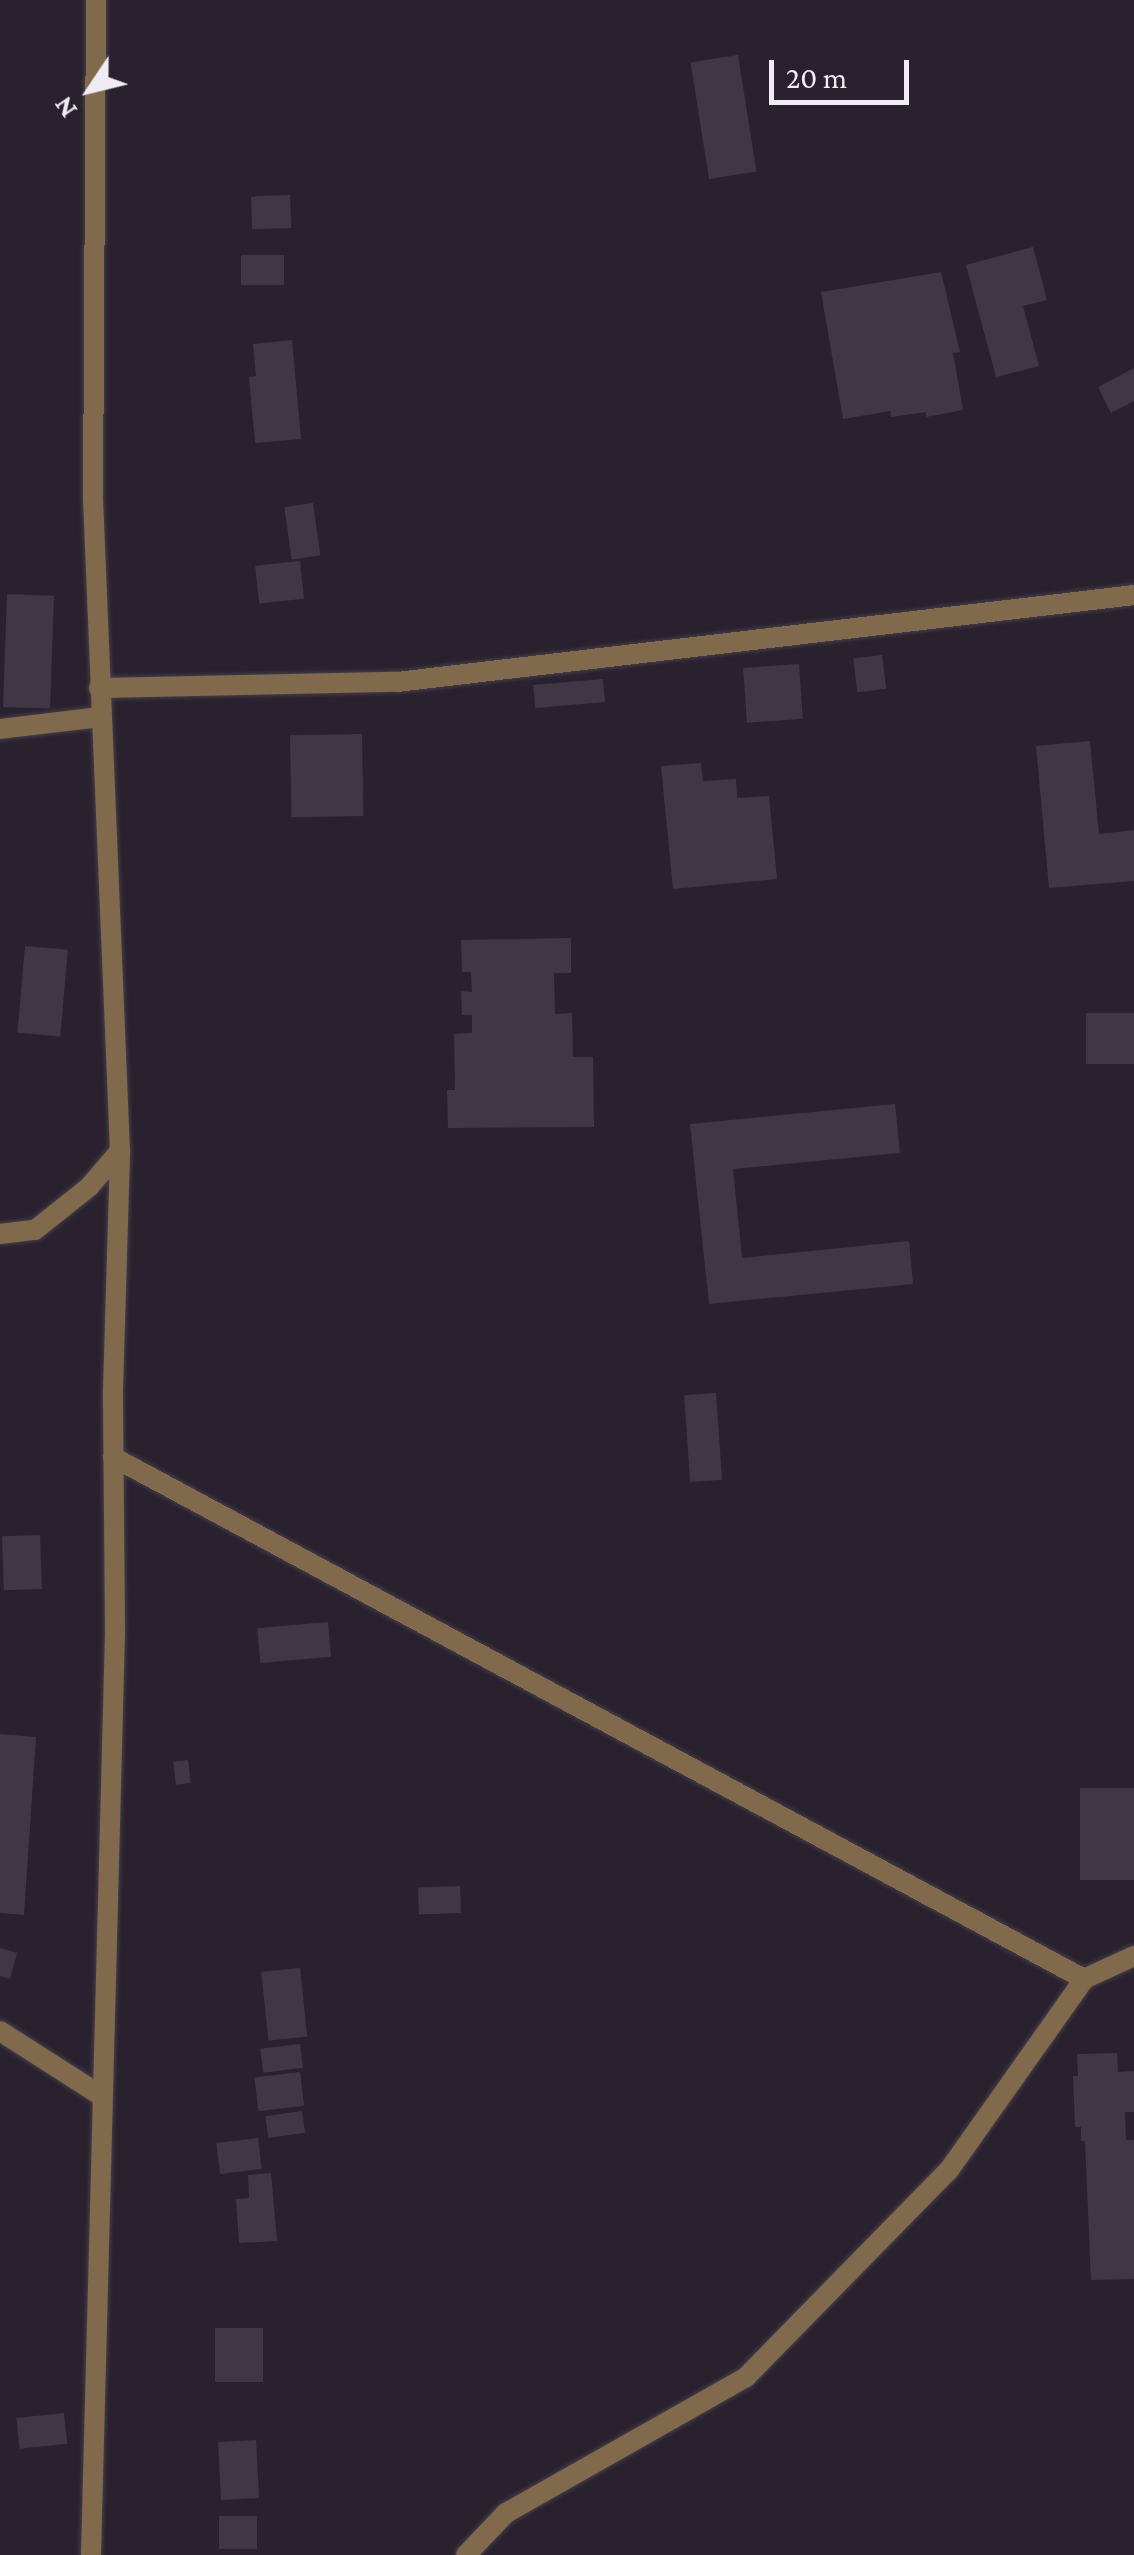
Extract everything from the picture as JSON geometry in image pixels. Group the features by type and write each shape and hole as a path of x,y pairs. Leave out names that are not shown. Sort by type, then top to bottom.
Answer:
{"street":[{"path":"91,2555 100,2095 116,1630 113,1457 120,1151 94,500 96,0"},
{"path":"99,688 397,682 1134,594"},
{"path":"0,729 101,717"},
{"path":"0,1234 35,1230 89,1187 120,1151"},
{"path":"113,1457 1084,1979"},
{"path":"466,2555 506,2513 746,2378 949,2170 1084,1979 1134,1956"},
{"path":"0,2031 100,2095"}],"building":[{"path":"738,55 756,172 709,179 691,63"},
{"path":"290,195 291,228 252,229 251,196"},
{"path":"1033,247 1047,300 1023,306 1039,366 996,377 966,265"},
{"path":"241,255 284,255 284,285 241,285"},
{"path":"941,272 960,352 953,353 963,410 926,417 926,412 891,417 890,411 843,419 821,292"},
{"path":"292,340 301,439 255,443 249,377 256,376 253,344"},
{"path":"1134,368 1134,401 1111,413 1098,387"},
{"path":"313,503 320,555 292,560 284,507"},
{"path":"300,561 304,599 259,603 255,566"},
{"path":"7,594 54,596 50,709 3,707"},
{"path":"882,655 886,689 857,692 853,659"},
{"path":"799,664 803,719 747,723 743,668"},
{"path":"603,679 605,702 535,708 533,685"},
{"path":"362,734 363,816 291,817 290,735"},
{"path":"1090,741 1099,834 1134,830 1134,881 1049,888 1036,746"},
{"path":"701,763 703,781 736,779 737,798 769,796 777,879 673,889 661,766"},
{"path":"571,938 571,973 554,973 555,1014 572,1013 573,1057 593,1057 594,1127 448,1128 447,1090 455,1090 454,1034 472,1033 472,1015 462,1015 461,991 472,992 471,972 462,972 461,940"},
{"path":"25,946 68,950 60,1036 17,1033"},
{"path":"1086,1013 1134,1013 1134,1064 1086,1064"},
{"path":"895,1104 900,1153 733,1169 742,1258 909,1241 913,1284 709,1304 690,1124"},
{"path":"716,1393 722,1480 690,1482 684,1395"},
{"path":"40,1535 42,1589 4,1590 2,1536"},
{"path":"328,1622 331,1657 260,1663 257,1628"},
{"path":"0,1734 36,1737 24,1915 0,1913"},
{"path":"188,1760 191,1783 176,1785 173,1762"},
{"path":"1080,1788 1134,1788 1134,1880 1080,1880"},
{"path":"460,1886 461,1913 419,1914 418,1887"},
{"path":"0,1948 17,1953 10,1979 0,1976"},
{"path":"300,1968 307,2037 268,2041 261,1972"},
{"path":"300,2044 303,2068 263,2073 260,2049"},
{"path":"1117,2053 1118,2072 1134,2071 1134,2112 1125,2112 1126,2140 1134,2140 1134,2279 1091,2280 1085,2141 1081,2141 1081,2127 1075,2127 1073,2076 1078,2076 1077,2054"},
{"path":"300,2072 304,2106 258,2111 254,2078"},
{"path":"302,2111 305,2133 268,2138 265,2116"},
{"path":"258,2138 262,2169 220,2174 216,2143"},
{"path":"271,2173 277,2241 239,2243 236,2199 249,2198 248,2175"},
{"path":"215,2328 263,2328 263,2382 215,2382"},
{"path":"64,2413 67,2444 20,2449 16,2418"},
{"path":"256,2440 259,2498 221,2500 218,2442"},
{"path":"219,2516 257,2516 257,2549 219,2549"}]}
